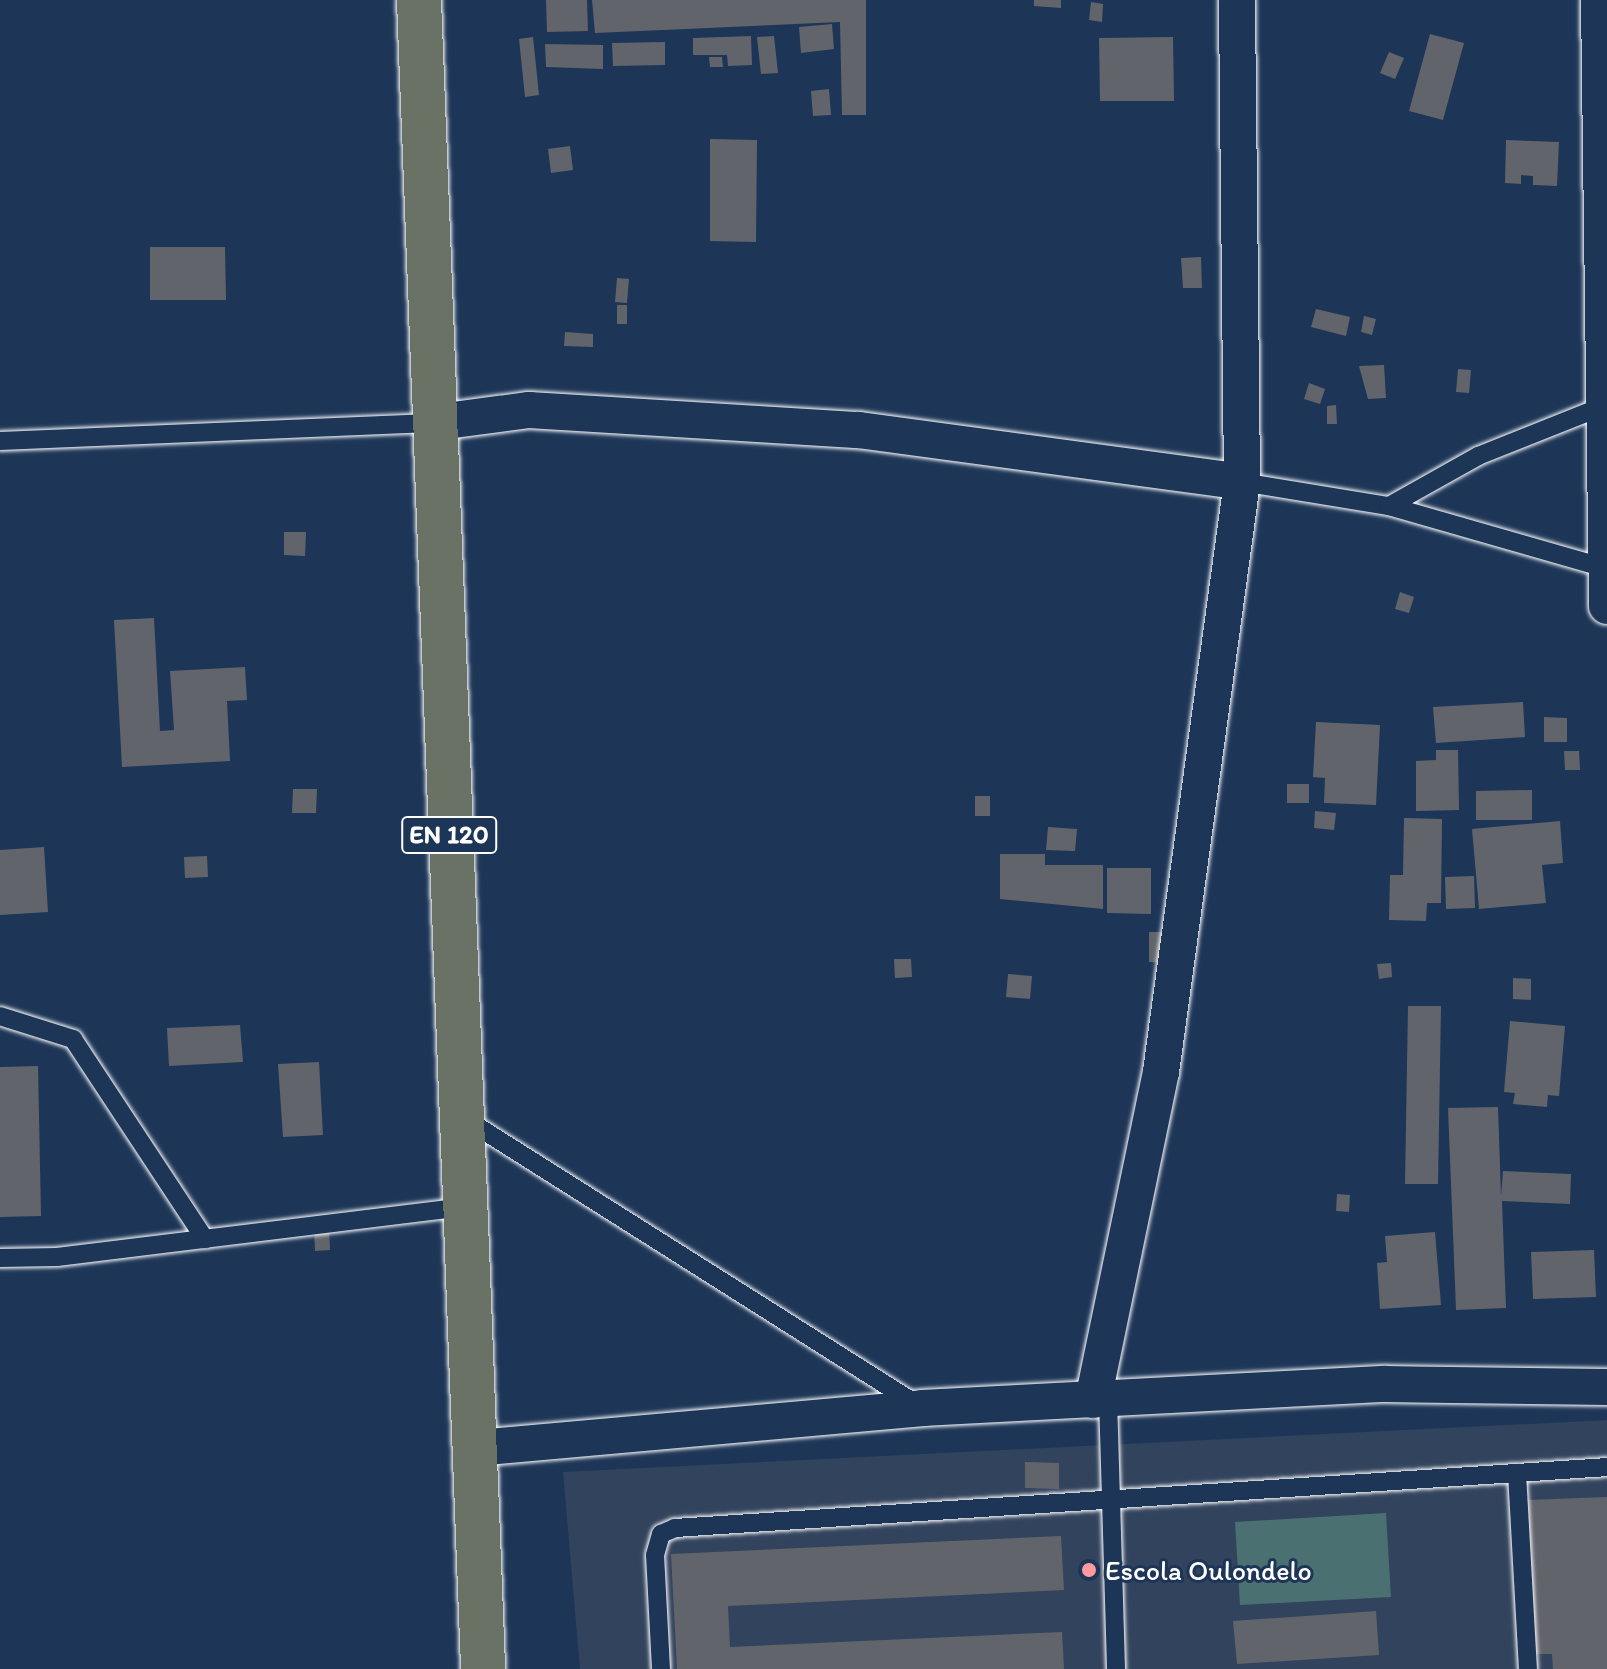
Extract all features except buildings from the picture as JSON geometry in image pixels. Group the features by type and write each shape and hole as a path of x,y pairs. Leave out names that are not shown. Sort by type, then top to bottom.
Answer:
{"main road":[{"name":"EN 120","path":"419,0 431,423 483,1669"}],"street":[{"path":"1100,1399 1161,1072 1242,482 1237,0"},
{"path":"1599,0 1601,407 1607,606"},
{"path":"431,423 529,410 859,430 1242,482"},
{"path":"476,1448 922,1408 1385,1384 1607,1387"}],"lane":[{"path":"1389,506 1478,456 1601,407"},
{"path":"0,441 431,423"},
{"path":"1242,482 1389,506 1605,568"},
{"path":"0,1016 73,1039 205,1239"},
{"path":"461,1116 922,1408"},
{"path":"0,1258 205,1239 465,1207"},
{"path":"1100,1399 1110,1503 1116,1669"},
{"path":"661,1669 655,1555 661,1534 675,1528 1110,1503 1607,1467"},
{"path":"1517,1473 1528,1669"}],"shaded area":[{"name":"Escola Oulondelo","path":"1607,1420 1607,1669 580,1669 563,1472"}],"green space":[{"path":"1386,1513 1391,1597 1240,1605 1235,1522"}],"place":[{"name":"Escola Oulondelo","path":"1089,1570"}]}
